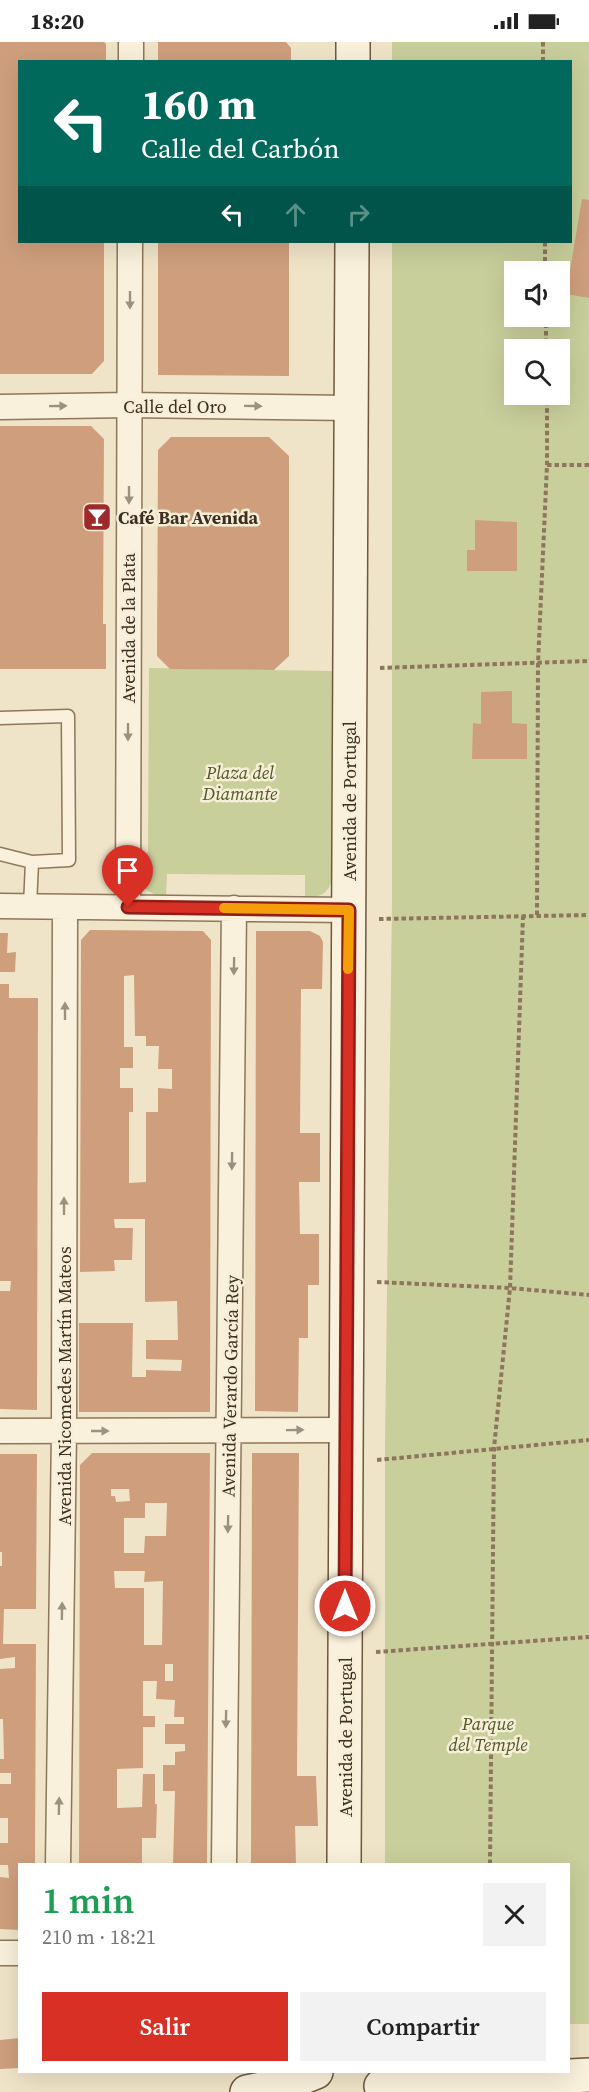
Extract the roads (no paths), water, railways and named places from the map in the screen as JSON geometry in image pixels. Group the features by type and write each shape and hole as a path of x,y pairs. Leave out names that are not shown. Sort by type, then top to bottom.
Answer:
{"main road":[{"path":"353,42 353,60"},
{"name":"Avenida de Portugal","path":"344,1863 352,243"},
{"path":"247,2092 286,2084 314,2073"},
{"path":"313,2092 320,2073"},
{"path":"378,2083 589,2075"}],"street":[{"path":"131,42 131,60"},
{"name":"Avenida de la Plata","path":"128,907 130,243"},
{"name":"Calle del Oro","path":"0,407 129,405 351,408"},
{"path":"0,906 234,908 348,915"},
{"name":"Avenida Nicomedes Martín Mateos","path":"58,1863 64,1431 65,907"},
{"name":"Avenida Verardo García Rey","path":"224,1863 234,908"},
{"path":"0,1431 347,1430"},
{"path":"0,1953 18,1953"}],"lane":[{"path":"0,718 68,716 69,860 32,862 0,854"},
{"path":"30,906 32,862"}],"place":[{"name":"Café Bar Avenida","path":"97,517"}],"park label":[{"name":"Plaza del Diamante","path":"240,782"},
{"name":"Parque del Temple","path":"488,1733"}]}
